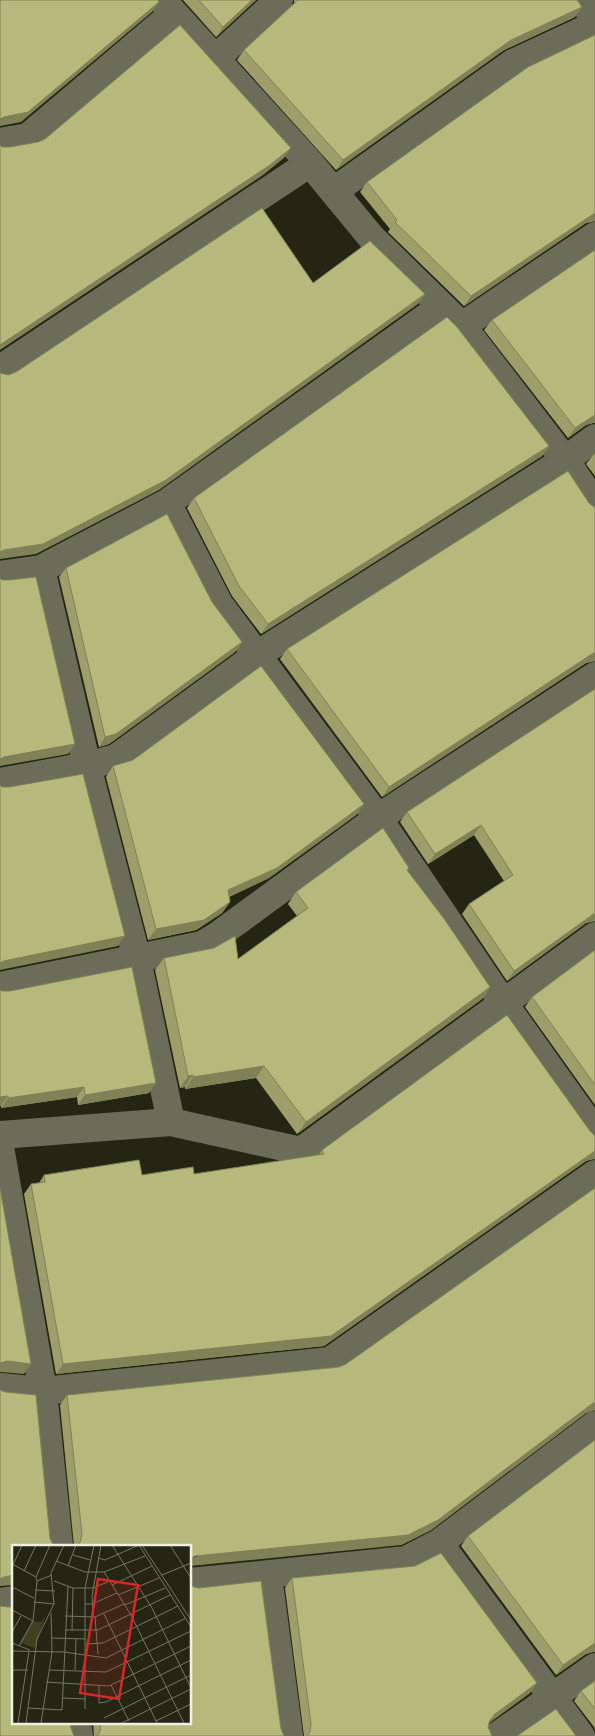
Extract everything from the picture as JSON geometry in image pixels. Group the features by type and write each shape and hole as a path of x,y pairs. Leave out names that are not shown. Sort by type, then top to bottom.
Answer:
{"street":[{"path":"215,59 280,0"},
{"path":"581,0 595,17"},
{"path":"0,142 28,137 168,7 310,163 371,237 462,326 565,460 595,504"},
{"path":"334,191 513,63 595,25"},
{"path":"0,369 310,163"},
{"path":"462,326 595,236"},
{"path":"1,568 41,569 167,503 441,307"},
{"path":"0,782 87,766 116,758 257,655 565,460 595,438"},
{"path":"167,503 219,604 378,818 504,1004 595,1132"},
{"path":"41,569 87,766 137,959 171,1122"},
{"path":"0,986 202,945 378,818 595,676"},
{"path":"0,1135 171,1122 301,1151 595,936"},
{"path":"0,1147 43,1391 59,1545"},
{"path":"0,1387 43,1391 330,1361 595,1174"},
{"path":"191,1582 406,1560 439,1543 595,1425"},
{"path":"439,1543 581,1736"},
{"path":"268,1575 289,1736"},
{"path":"498,1736 595,1667"}],"building":[{"path":"0,0 158,0 159,2 28,112 0,119"},
{"path":"199,0 252,0 223,27"},
{"path":"298,0 577,0 582,7 511,40 343,160 244,50"},
{"path":"180,25 291,148 270,165 0,345 0,145 2,147 10,147 45,139"},
{"path":"595,35 595,213 471,296 395,222 397,220 367,182 528,67"},
{"path":"262,208 313,283 370,241 425,294 166,480 43,544 0,552 0,373 8,375 16,372"},
{"path":"595,250 595,415 575,428 492,320"},
{"path":"447,317 457,327 549,446 268,624 239,586 194,498"},
{"path":"568,471 589,503 595,508 595,652 389,787 287,649"},
{"path":"167,514 212,602 242,642 116,734 105,737 66,568"},
{"path":"36,577 75,744 0,759 0,578 2,580 9,580"},
{"path":"261,666 364,804 277,868 228,890 230,902 204,920 156,929 113,766 133,760"},
{"path":"595,689 595,913 514,971 469,904 513,875 481,825 435,854 407,812"},
{"path":"83,774 125,936 0,963 0,785 2,787 9,787"},
{"path":"383,828 409,868 407,870 445,920 490,987 306,1122 264,1066 193,1077 193,1075 188,1076 164,958 214,948 235,936 238,959 308,908 296,892"},
{"path":"595,950 595,1085 532,997"},
{"path":"132,967 156,1083 85,1095 84,1087 8,1098 8,1096 0,1097 0,990 10,991"},
{"path":"507,1015 595,1136 595,1151 331,1336 63,1364 31,1184 45,1182 44,1175 139,1160 142,1175 193,1167 194,1174 324,1154 322,1150"},
{"path":"0,1188 31,1364 8,1361 0,1363"},
{"path":"595,1188 595,1402 438,1520 408,1535 195,1556 191,1558 191,1545 78,1545 82,1534 67,1395 339,1367 346,1364"},
{"path":"0,1390 36,1395 50,1538 53,1545 12,1545 12,1575 0,1579"},
{"path":"595,1440 595,1643 563,1665 468,1536"},
{"path":"441,1553 537,1683 495,1714 490,1720 488,1727 492,1736 307,1736 310,1732 311,1724 292,1578 415,1566"},
{"path":"261,1581 281,1729 284,1736 97,1736 100,1732 101,1724 191,1724 191,1586 199,1588"},
{"path":"0,1606 12,1607 12,1724 70,1724 74,1736 0,1736"},
{"path":"595,1681 595,1709 581,1691"},
{"path":"556,1709 576,1736 517,1736"}]}
